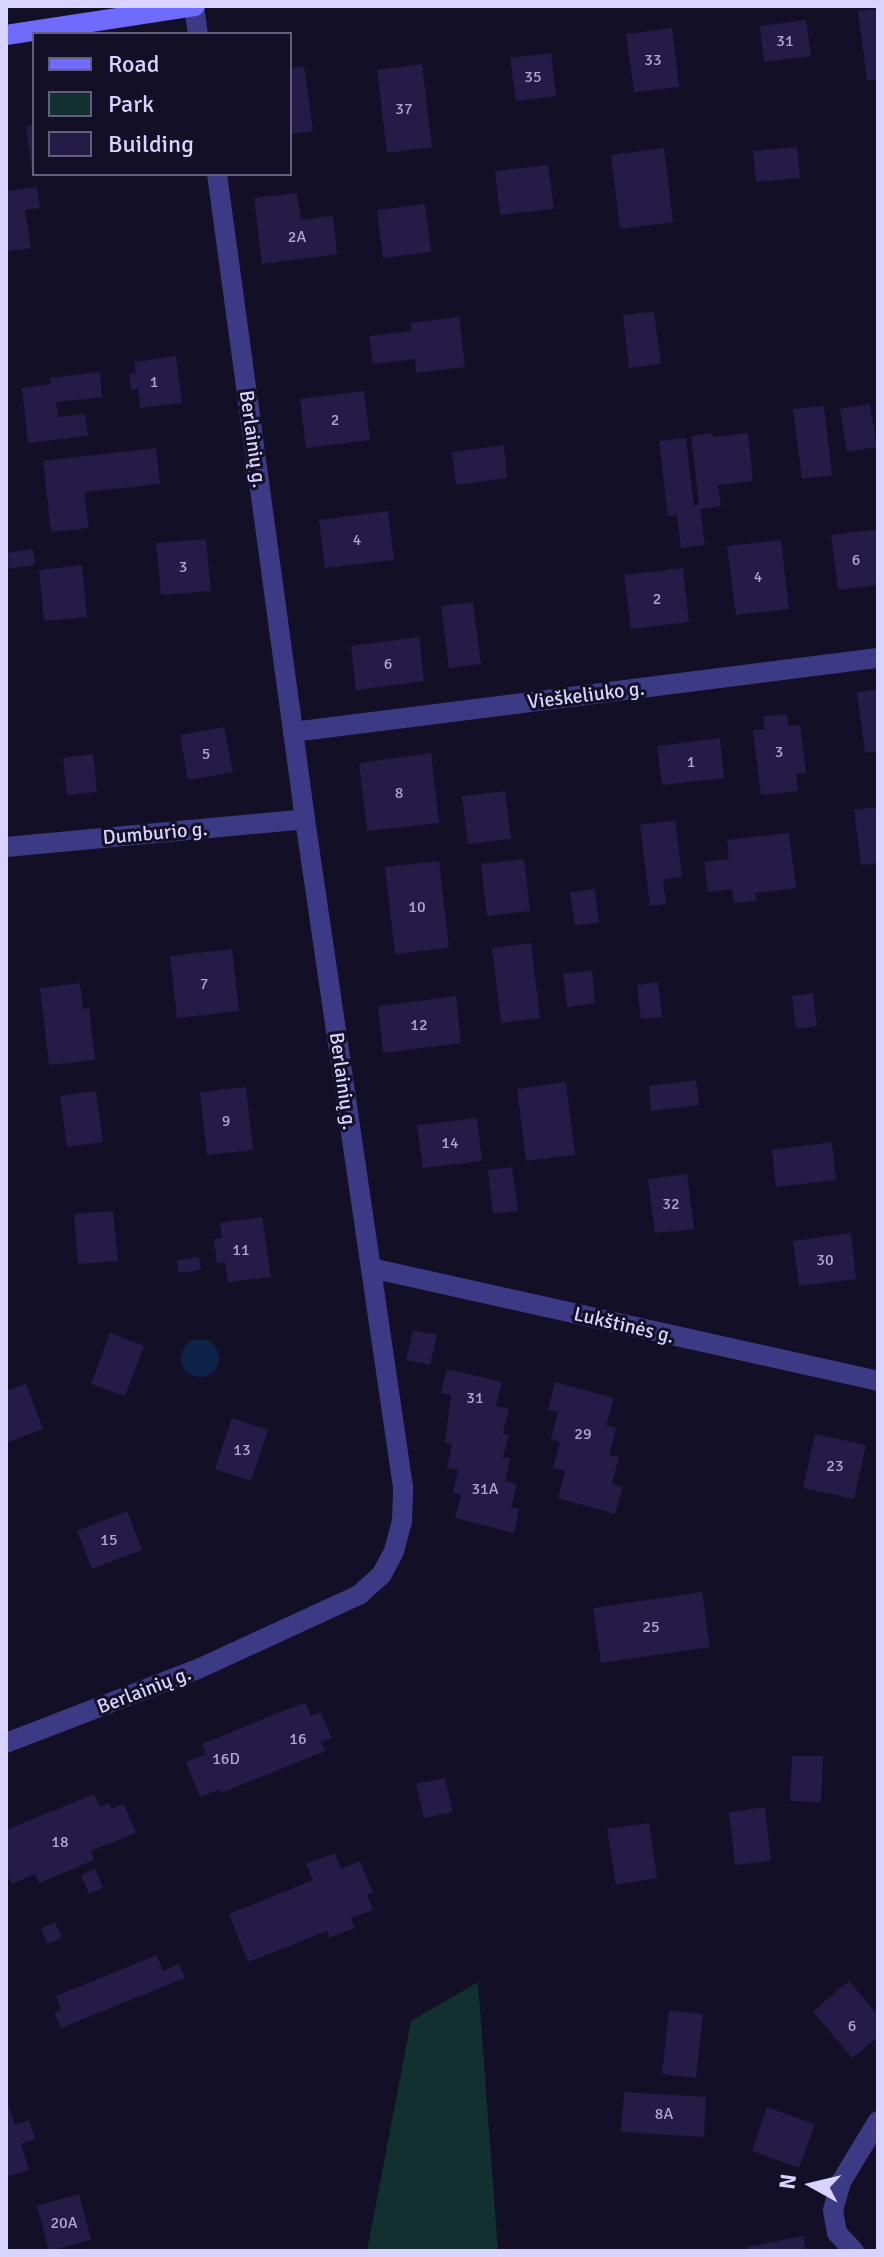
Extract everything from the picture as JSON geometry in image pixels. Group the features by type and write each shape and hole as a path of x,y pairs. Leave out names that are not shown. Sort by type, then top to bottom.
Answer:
{"main road":[{"path":"6,35 194,6"}],"street":[{"path":"194,6 198,32"},
{"name":"Berlainių g.","path":"6,1743 198,1669 359,1595 382,1574 394,1551 402,1521 403,1487 305,819 217,176"},
{"name":"Vieškeliuko g.","path":"293,732 878,658"},
{"name":"Dumburio g.","path":"6,847 305,819"},
{"name":"Lukštinės g.","path":"371,1268 878,1381"},
{"path":"854,2251 837,2233 833,2210 841,2182 878,2121"}],"green space":[{"path":"478,1982 498,2251 367,2251 411,2021"}],"water":[{"path":"200,1339 213,1345 219,1358 213,1371 200,1377 187,1371 181,1358 187,1345"}],"building":[{"path":"878,9 878,79 867,80 858,11"},
{"path":"806,20 811,56 764,62 760,26"},
{"path":"672,28 679,87 634,92 626,34"},
{"path":"551,53 556,96 516,101 510,58"},
{"path":"422,64 432,147 387,153 377,70"},
{"path":"304,66 313,131 292,134 292,68"},
{"path":"32,125 32,171 26,126"},
{"path":"797,147 800,178 756,182 753,151"},
{"path":"664,148 673,222 620,229 611,155"},
{"path":"548,165 554,209 500,215 495,171"},
{"path":"37,187 40,208 25,210 31,248 6,251 6,191"},
{"path":"297,193 301,220 333,216 337,254 262,264 254,198"},
{"path":"425,204 431,252 383,258 377,210"},
{"path":"654,312 661,364 629,368 623,315"},
{"path":"459,317 465,367 416,373 415,359 373,364 369,336 411,331 411,323"},
{"path":"176,356 182,403 140,408 138,389 131,390 129,374 136,373 134,362"},
{"path":"100,372 102,397 56,402 58,417 85,414 88,436 28,443 22,388 51,384 50,378"},
{"path":"364,391 370,440 306,448 300,399"},
{"path":"870,404 877,447 847,452 840,409"},
{"path":"824,406 832,475 802,479 793,409"},
{"path":"712,433 713,437 748,433 753,481 718,485 721,506 700,509 705,545 681,548 677,515 668,516 659,441 686,438 694,506 699,505 691,436"},
{"path":"504,445 507,478 456,485 452,452"},
{"path":"156,448 160,484 84,492 89,528 51,532 43,461"},
{"path":"388,511 394,560 325,568 319,520"},
{"path":"878,529 878,585 838,590 831,535"},
{"path":"206,539 211,591 161,595 156,543"},
{"path":"781,540 789,609 736,615 727,546"},
{"path":"33,549 35,565 9,569 6,553"},
{"path":"82,565 87,617 44,621 39,570"},
{"path":"683,568 689,622 631,629 624,575"},
{"path":"473,602 481,664 449,668 441,606"},
{"path":"419,637 424,681 356,690 351,646"},
{"path":"878,689 878,751 865,753 857,692"},
{"path":"787,714 788,726 800,725 806,773 796,774 798,791 761,795 753,730 765,729 763,716"},
{"path":"224,727 233,772 188,780 180,735"},
{"path":"720,738 724,778 662,785 657,746"},
{"path":"431,753 439,823 367,831 359,763"},
{"path":"93,754 97,792 67,795 63,758"},
{"path":"505,791 511,839 468,844 462,796"},
{"path":"878,807 878,863 861,865 854,810"},
{"path":"675,820 682,877 663,880 666,904 650,906 640,825"},
{"path":"789,833 796,888 755,893 757,901 734,903 732,889 708,892 704,862 729,859 727,840"},
{"path":"524,859 530,911 487,916 481,864"},
{"path":"439,861 449,948 395,954 385,867"},
{"path":"595,889 599,923 575,925 570,892"},
{"path":"531,943 540,1018 501,1023 492,948"},
{"path":"232,949 239,1011 177,1018 170,956"},
{"path":"592,970 595,1003 567,1007 563,974"},
{"path":"658,982 662,1017 641,1019 637,985"},
{"path":"80,983 83,1009 89,1008 95,1060 49,1065 40,988"},
{"path":"813,993 817,1026 796,1029 792,996"},
{"path":"456,996 461,1043 383,1053 378,1006"},
{"path":"696,1080 699,1105 651,1111 649,1086"},
{"path":"566,1082 575,1155 526,1161 517,1089"},
{"path":"246,1087 253,1150 207,1155 200,1092"},
{"path":"96,1091 103,1142 67,1147 60,1096"},
{"path":"477,1118 482,1161 423,1168 417,1125"},
{"path":"832,1142 836,1180 776,1187 772,1150"},
{"path":"512,1167 518,1211 493,1214 488,1170"},
{"path":"687,1174 694,1229 655,1233 648,1179"},
{"path":"113,1211 118,1261 78,1264 74,1214"},
{"path":"262,1217 271,1277 228,1282 225,1262 217,1263 214,1239 222,1238 220,1223"},
{"path":"851,1233 856,1279 799,1286 793,1241"},
{"path":"199,1257 201,1270 178,1273 177,1260"},
{"path":"413,1330 437,1335 430,1365 406,1360"},
{"path":"110,1333 144,1346 125,1396 91,1384"},
{"path":"447,1369 502,1382 496,1406 509,1409 503,1433 509,1435 503,1457 510,1458 505,1481 517,1484 511,1508 519,1509 514,1533 455,1518 461,1495 453,1493 458,1470 447,1468 452,1444 445,1442 451,1395 441,1393"},
{"path":"555,1382 614,1398 606,1425 616,1428 609,1455 619,1457 612,1484 623,1487 615,1514 558,1498 565,1471 553,1468 560,1442 551,1439 558,1412 548,1410"},
{"path":"26,1384 43,1429 6,1443 6,1391"},
{"path":"232,1418 268,1430 251,1481 215,1469"},
{"path":"815,1434 866,1445 854,1499 803,1488"},
{"path":"127,1511 142,1550 92,1569 77,1531"},
{"path":"702,1592 710,1647 601,1663 593,1608"},
{"path":"305,1702 311,1716 321,1712 331,1738 321,1742 325,1751 221,1793 220,1789 200,1797 186,1762 206,1754 202,1744"},
{"path":"792,1756 823,1756 821,1802 790,1801"},
{"path":"445,1778 453,1812 424,1818 416,1784"},
{"path":"94,1794 100,1807 109,1803 112,1809 124,1804 136,1833 91,1851 94,1860 39,1883 35,1874 12,1884 6,1874 6,1830"},
{"path":"765,1807 771,1861 735,1865 729,1812"},
{"path":"649,1823 657,1878 616,1885 607,1829"},
{"path":"335,1853 341,1869 360,1861 373,1893 367,1895 373,1910 351,1918 355,1928 329,1938 327,1931 248,1962 229,1914 313,1880 306,1864"},
{"path":"95,1869 103,1888 89,1894 81,1875"},
{"path":"55,1922 62,1938 47,1944 41,1928"},
{"path":"157,1955 163,1971 179,1964 185,1978 61,2028 54,2013 61,2010 56,1996"},
{"path":"849,1981 878,2015 878,2037 852,2058 813,2011"},
{"path":"669,2010 703,2014 696,2078 662,2074"},
{"path":"624,2092 706,2097 704,2137 621,2132"},
{"path":"6,2098 15,2125 29,2120 35,2139 21,2144 29,2170 6,2177"},
{"path":"767,2107 815,2124 799,2168 752,2151"},
{"path":"79,2194 91,2240 49,2251 37,2206"},
{"path":"803,2236 806,2251 748,2251 747,2247"}]}
